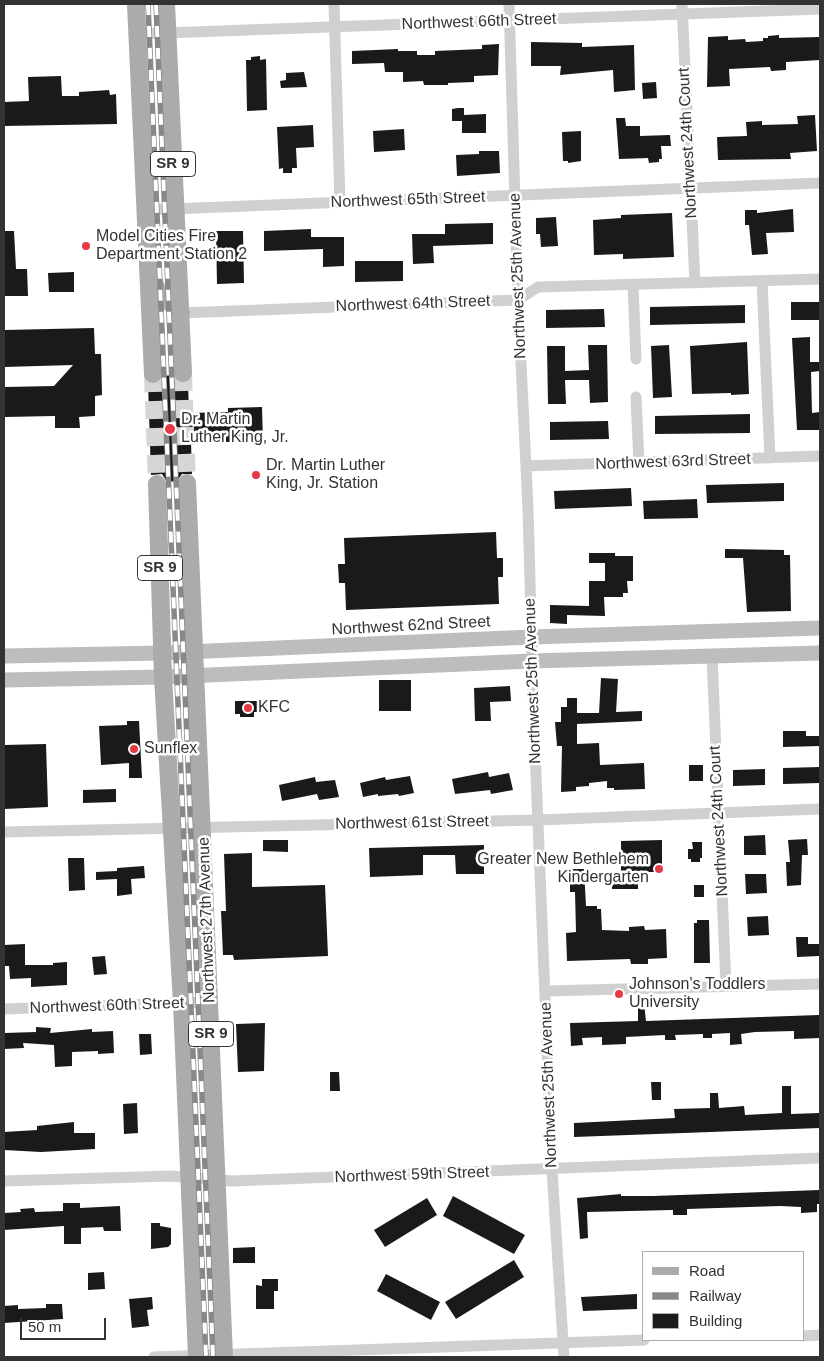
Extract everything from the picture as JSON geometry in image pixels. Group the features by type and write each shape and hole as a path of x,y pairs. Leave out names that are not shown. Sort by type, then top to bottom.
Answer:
{"main road":[{"name":"SR 9","path":"136,4 147,210 153,374"},
{"name":"SR 9","path":"166,4 183,373"},
{"path":"149,269 157,290 181,313"},
{"name":"Northwest 27th Avenue","path":"188,483 224,1356"},
{"name":"Northwest 27th Avenue","path":"157,484 164,677 182,1004 196,1357"},
{"name":"Northwest 62nd Street","path":"4,656 194,652 531,637 820,628"},
{"path":"4,680 196,676 532,661 820,653"}],"street":[{"path":"334,4 340,203"},
{"name":"Northwest 25th Avenue","path":"509,4 518,300 526,466 552,1170 564,1357"},
{"name":"Northwest 66th Street","path":"138,34 510,20 682,9 820,9"},
{"name":"Northwest 24th Court","path":"682,9 695,283"},
{"name":"Northwest 65th Street","path":"147,210 820,183"},
{"name":"Northwest 64th Street","path":"181,313 518,300 538,287 820,279"},
{"path":"762,281 770,458"},
{"path":"633,284 636,359"},
{"path":"636,397 639,463"},
{"name":"Northwest 63rd Street","path":"526,466 820,456"},
{"name":"Northwest 24th Court","path":"712,656 726,986"},
{"name":"Northwest 61st Street","path":"4,832 538,820 820,809"},
{"path":"546,991 820,984"},
{"name":"Northwest 60th Street","path":"4,1009 210,1002"},
{"name":"Northwest 59th Street","path":"4,1181 188,1178 216,1180 552,1170 820,1158"},
{"path":"804,1336 820,1335"},
{"path":"154,1357 642,1340"}],"building":[{"path":"779,35 779,38 820,37 820,60 786,62 786,70 771,71 770,67 729,69 730,86 707,87 708,37 728,36 728,40 745,39 746,42 763,41 763,38 768,38 768,36"},
{"path":"531,42 582,43 582,47 634,45 635,90 614,92 613,70 560,75 561,66 531,66"},
{"path":"499,44 498,75 474,76 474,82 424,85 423,81 403,82 403,72 385,72 384,63 352,64 352,51 398,49 398,51 417,51 417,55 435,55 435,51 482,49 482,45"},
{"path":"260,56 260,60 266,59 267,110 247,111 246,60 251,60 251,57"},
{"path":"304,72 307,87 281,88 280,81 286,80 286,73"},
{"path":"61,76 62,96 79,96 79,92 109,90 110,95 116,94 117,124 4,126 4,102 29,101 28,77"},
{"path":"656,82 657,98 643,99 642,83"},
{"path":"464,108 464,115 486,114 486,133 462,133 462,121 452,121 452,109"},
{"path":"815,115 817,151 790,153 791,159 718,160 717,137 747,136 746,122 762,121 762,125 798,124 797,116"},
{"path":"616,118 625,118 626,126 640,126 640,136 670,135 671,146 661,146 662,159 659,159 659,162 649,163 648,158 619,159"},
{"path":"313,125 314,147 296,148 297,168 292,168 292,173 283,173 283,168 279,169 277,127"},
{"path":"404,129 405,150 374,152 373,131"},
{"path":"581,131 581,161 568,163 568,161 563,161 562,132"},
{"path":"479,151 499,151 500,173 457,176 456,155 479,154"},
{"path":"793,209 794,232 766,233 768,254 752,255 749,225 745,225 745,210 757,210 757,213"},
{"path":"672,213 674,257 623,259 623,254 594,255 593,220 621,218 621,215"},
{"path":"556,217 558,246 541,247 540,234 536,234 536,218"},
{"path":"493,223 493,244 433,246 434,263 413,264 412,234 445,234 445,224"},
{"path":"311,229 311,237 344,237 344,266 323,267 323,249 264,251 264,231"},
{"path":"4,231 14,231 16,269 27,269 28,296 4,296"},
{"path":"216,231 243,231 244,283 217,284"},
{"path":"355,261 403,261 403,281 355,282"},
{"path":"74,272 74,292 49,292 48,273"},
{"path":"791,302 820,302 820,320 791,320"},
{"path":"745,305 745,323 650,325 650,307"},
{"path":"604,309 605,327 546,328 546,310"},
{"path":"94,328 95,354 101,354 102,395 95,396 95,416 79,417 80,428 55,428 55,416 4,417 4,387 54,386 73,365 4,367 4,330"},
{"path":"810,337 810,362 820,362 820,371 811,372 812,413 820,412 820,430 797,430 792,338"},
{"path":"747,342 749,394 692,394 690,346"},
{"path":"588,345 607,345 608,402 590,403 589,380 565,380 566,404 548,404 547,346 565,346 565,371 589,370"},
{"path":"669,345 672,397 653,398 651,346"},
{"path":"173,375 179,383 188,382 189,413 228,412 228,408 262,407 263,442 191,442 192,474 182,474 177,481 167,482 162,474 151,475 148,383 154,385 159,383 163,376"},
{"path":"750,414 750,433 655,434 655,416"},
{"path":"608,421 609,439 550,440 550,422"},
{"path":"784,483 784,501 707,503 706,485"},
{"path":"631,488 632,506 555,509 554,491"},
{"path":"697,499 698,518 644,519 643,501"},
{"path":"496,532 497,558 503,558 503,577 498,577 499,604 346,610 345,583 339,583 338,564 345,564 344,538"},
{"path":"725,549 784,550 784,555 790,555 791,611 747,612 743,558 725,558"},
{"path":"589,553 615,553 615,556 633,556 633,581 627,581 628,593 623,593 623,597 604,597 605,616 567,615 567,624 550,623 550,605 589,606 589,581 605,581 605,563 589,563"},
{"path":"601,678 618,679 616,712 642,711 642,721 577,724 577,744 599,743 600,765 644,763 645,789 614,790 614,788 607,788 607,781 576,787 576,791 561,792 562,746 557,746 555,722 561,722 561,707 567,707 567,698 577,698 577,713 599,713"},
{"path":"379,680 411,680 411,711 379,711"},
{"path":"510,686 511,701 490,702 491,721 475,721 474,688"},
{"path":"235,701 267,701 267,712 254,712 254,717 240,717 240,714 235,714"},
{"path":"127,721 139,721 142,778 129,778 129,763 101,765 99,726 127,725"},
{"path":"783,731 806,731 806,736 820,736 820,746 783,747"},
{"path":"46,744 48,807 4,809 4,745"},
{"path":"689,765 703,765 703,781 689,781"},
{"path":"820,767 820,783 783,784 783,768"},
{"path":"765,769 765,785 733,786 733,770"},
{"path":"488,772 489,777 509,773 513,790 491,794 490,790 455,794 452,779"},
{"path":"410,776 414,793 399,796 398,794 378,796 378,794 363,797 360,783 385,777 386,780"},
{"path":"315,777 316,782 335,780 339,797 319,800 317,794 282,801 279,785"},
{"path":"116,789 116,802 83,803 83,790"},
{"path":"765,835 766,855 744,855 744,836"},
{"path":"807,839 808,855 802,855 801,885 787,886 786,862 790,862 788,840"},
{"path":"263,840 288,840 288,852 263,851"},
{"path":"662,840 662,872 638,872 638,889 612,889 612,873 621,873 621,841"},
{"path":"692,842 702,842 702,858 700,858 700,862 691,862 691,859 688,859 688,849 693,849"},
{"path":"484,845 484,874 456,874 455,855 423,855 423,875 370,877 369,848"},
{"path":"252,853 252,887 325,885 328,956 234,960 233,955 223,955 221,911 226,911 224,854"},
{"path":"68,858 84,858 85,890 69,891"},
{"path":"144,866 145,878 131,879 132,894 117,896 117,879 96,880 96,872 117,871 117,868"},
{"path":"570,869 584,869 586,906 597,906 597,909 601,909 602,930 629,931 629,927 644,926 645,930 666,929 667,958 648,959 648,964 631,964 630,959 567,961 566,933 576,932 575,892 570,892"},
{"path":"745,874 766,874 767,893 746,894"},
{"path":"694,885 704,885 704,897 694,897"},
{"path":"768,916 769,935 748,936 747,917"},
{"path":"697,920 709,920 710,963 694,963 694,923 697,923"},
{"path":"796,937 808,937 808,944 819,944 819,956 797,957"},
{"path":"25,944 25,965 53,965 53,963 67,962 67,985 31,987 31,978 10,979 9,966 4,966 4,945"},
{"path":"105,956 107,974 94,975 92,957"},
{"path":"638,1003 644,1003 646,1021 819,1015 820,1038 794,1039 794,1031 755,1032 741,1034 742,1044 730,1045 730,1033 712,1034 712,1038 703,1038 703,1034 675,1035 676,1040 665,1040 665,1035 626,1037 626,1044 602,1045 602,1037 582,1038 583,1045 571,1046 570,1023 638,1021"},
{"path":"265,1023 264,1071 238,1072 236,1024"},
{"path":"36,1027 51,1028 50,1033 92,1029 92,1032 113,1031 114,1053 98,1054 98,1051 72,1052 72,1066 55,1067 54,1045 23,1043 24,1048 4,1049 4,1033 36,1032"},
{"path":"139,1034 151,1034 152,1054 140,1055"},
{"path":"330,1072 339,1072 340,1091 330,1091"},
{"path":"651,1082 661,1082 661,1100 652,1100"},
{"path":"782,1086 791,1086 791,1114 820,1113 820,1128 574,1137 574,1123 675,1118 674,1109 710,1108 710,1093 718,1093 719,1108 744,1106 745,1115 782,1113"},
{"path":"137,1103 138,1133 124,1134 123,1104"},
{"path":"74,1122 74,1133 95,1133 95,1149 41,1152 4,1150 4,1132 37,1130 37,1126"},
{"path":"820,1190 820,1204 817,1204 817,1212 801,1213 801,1207 780,1206 687,1209 687,1215 673,1215 673,1210 587,1212 588,1238 580,1239 577,1198 621,1194 621,1196 653,1196"},
{"path":"453,1196 525,1235 514,1254 443,1216"},
{"path":"427,1198 437,1215 385,1247 374,1230"},
{"path":"63,1203 80,1203 80,1208 120,1206 121,1231 104,1231 103,1227 81,1228 81,1244 64,1244 64,1226 4,1230 4,1213 21,1212 20,1209 34,1208 35,1212 63,1211"},
{"path":"151,1223 160,1223 160,1226 171,1228 171,1244 168,1247 151,1249"},
{"path":"255,1247 255,1263 233,1263 233,1248"},
{"path":"514,1260 524,1277 456,1319 445,1302"},
{"path":"104,1272 105,1289 88,1290 88,1273"},
{"path":"386,1274 440,1302 431,1320 377,1291"},
{"path":"262,1279 278,1279 278,1291 274,1291 274,1309 256,1309 256,1285 262,1286"},
{"path":"637,1294 637,1309 583,1311 581,1297"},
{"path":"152,1297 153,1309 147,1310 149,1326 132,1328 129,1299"},
{"path":"46,1304 62,1304 63,1319 4,1323 4,1306 18,1305 18,1309 46,1308"}],"tunnel":[{"path":"183,373 187,483"},
{"path":"153,374 157,484"}],"railway":[{"path":"148,4 206,1357"},
{"path":"156,4 213,1357"}],"place":[{"name":"Model Cities Fire Department Station 2","path":"86,246"},
{"name":"Dr. Martin Luther King, Jr.","path":"170,429"},
{"name":"Dr. Martin Luther King, Jr. Station","path":"256,475"},
{"name":"KFC","path":"248,708"},
{"name":"Sunflex","path":"134,749"},
{"name":"Greater New Bethlehem Kindergarten","path":"659,869"},
{"name":"Johnson's Toddlers University","path":"619,994"}]}
